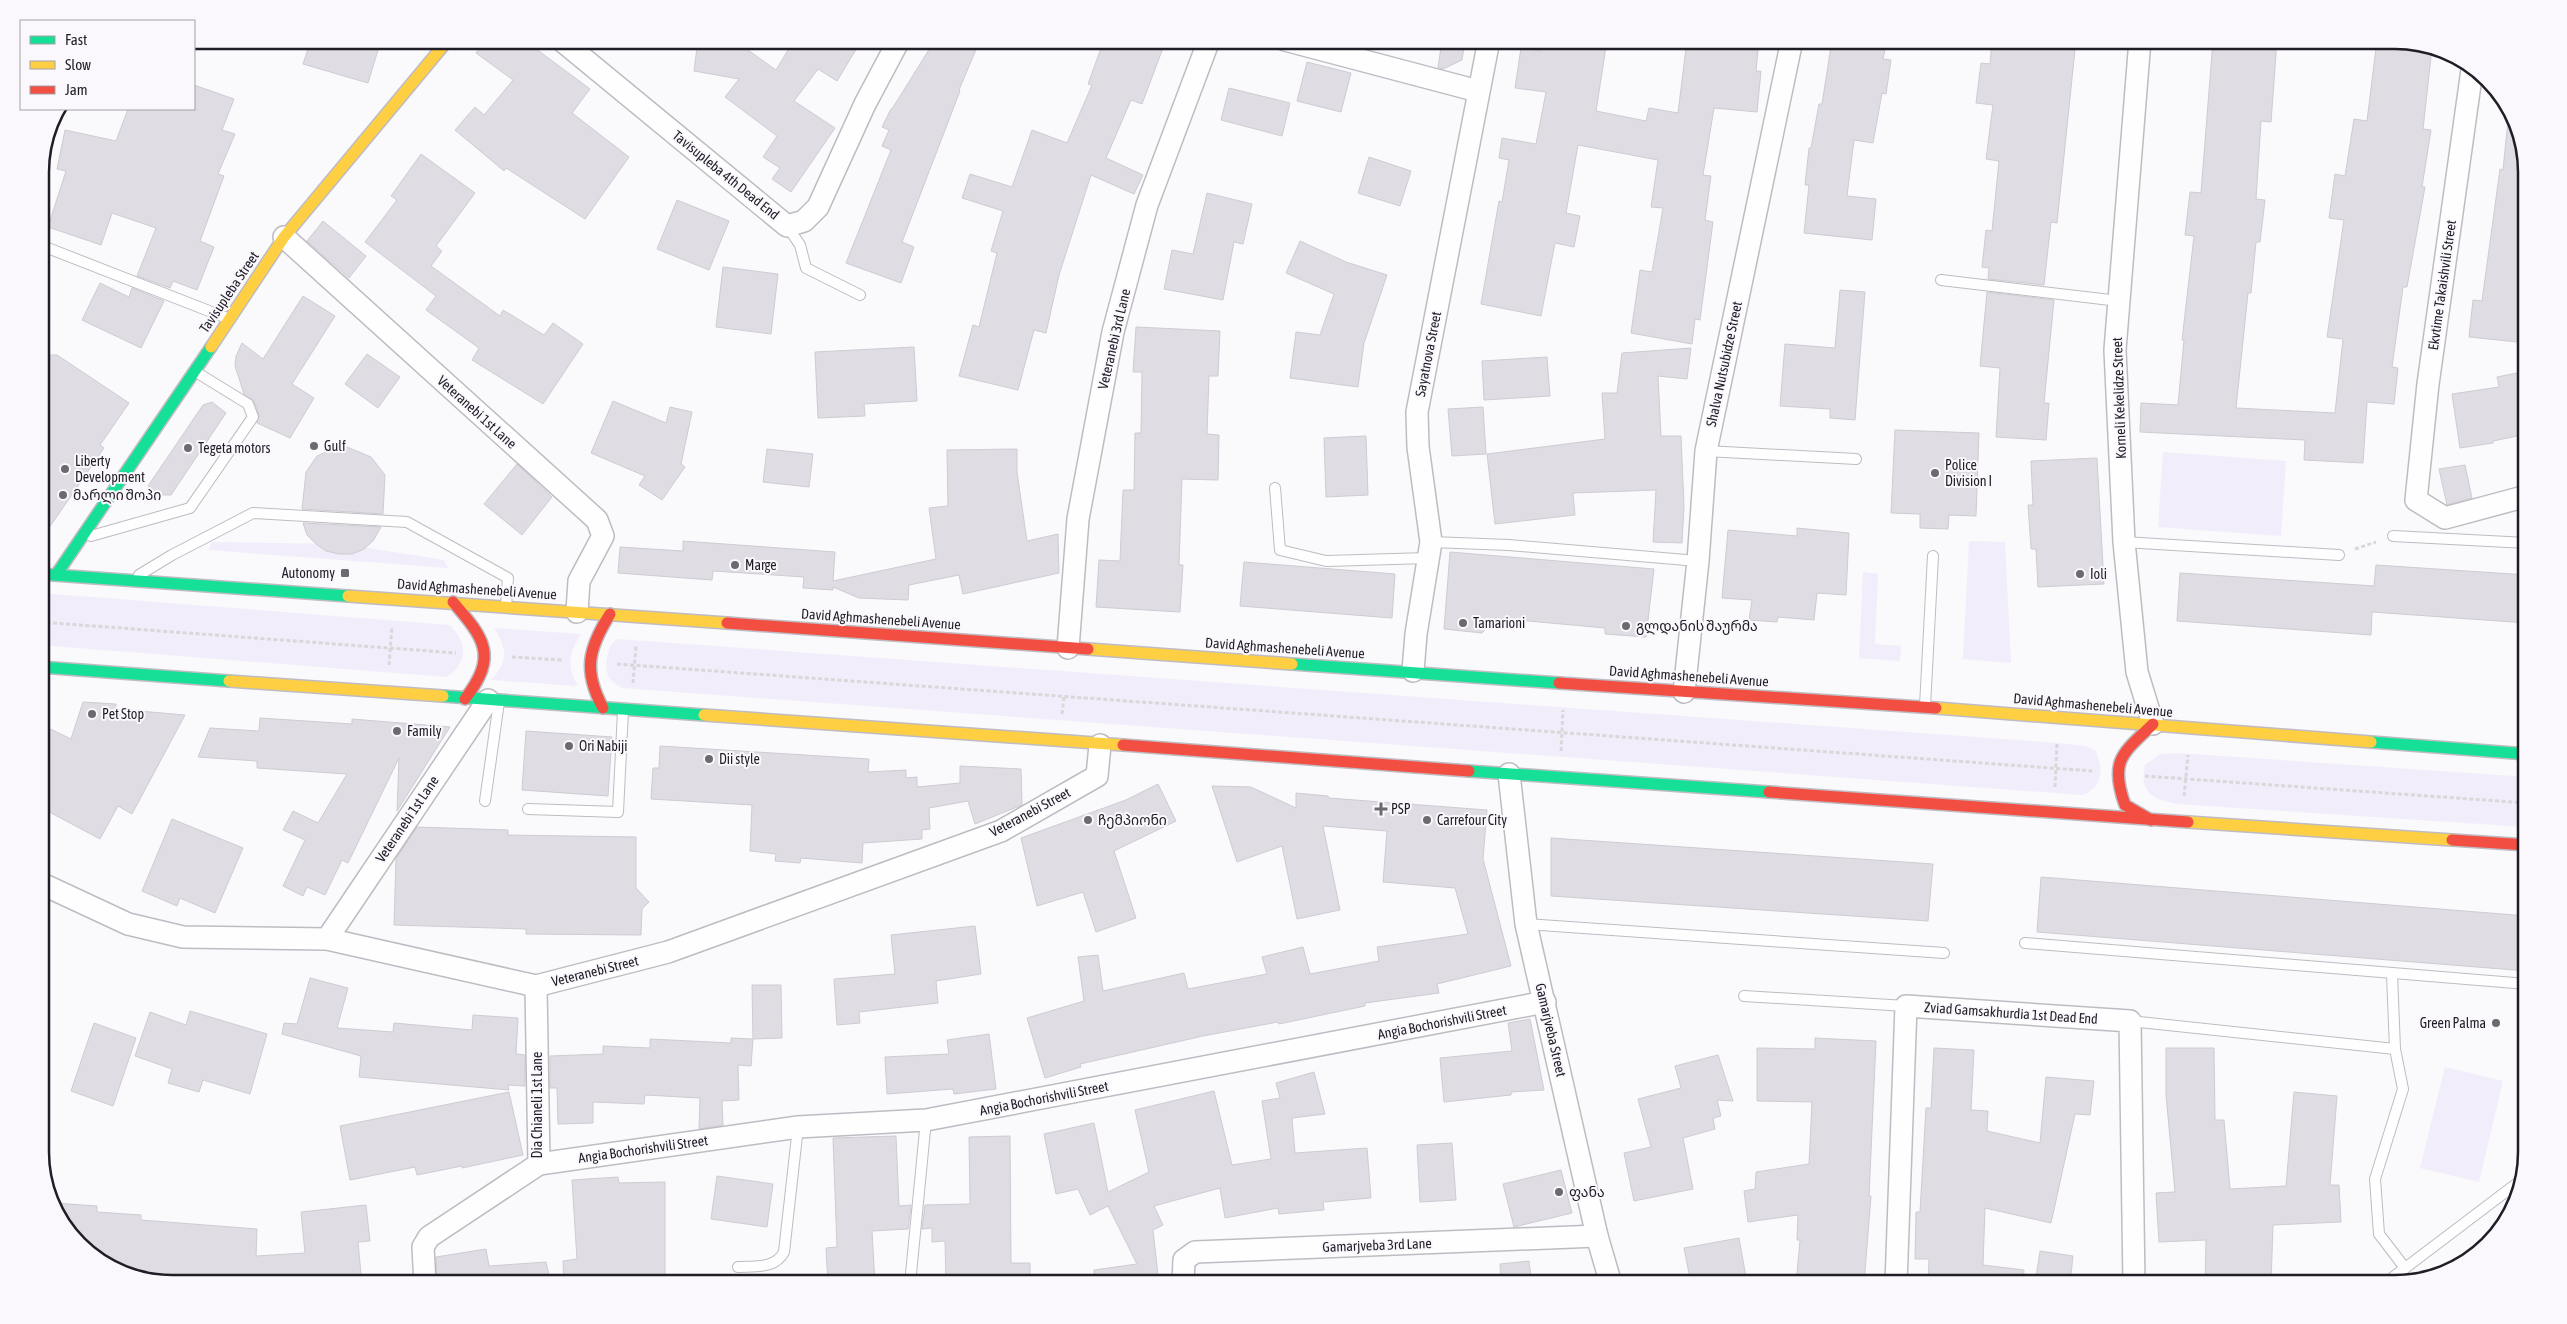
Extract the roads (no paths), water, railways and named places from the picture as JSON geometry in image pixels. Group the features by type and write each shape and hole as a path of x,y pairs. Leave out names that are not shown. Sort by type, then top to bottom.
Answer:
{"main road":[{"name":"Tavisupleba Street","path":"56,575 196,372 228,319 284,237 441,49"},
{"name":"David Aghmashenebeli Avenue","path":"49,575 453,602 1684,692 1925,707 2518,753"},
{"path":"453,602 477,630 487,655 484,672 478,685 465,699"},
{"path":"602,708 590,685 589,662 595,637 610,614"},
{"path":"49,668 2152,820 2518,843"},
{"path":"2152,820 2125,805 2120,791 2118,774 2122,754 2153,724"}],"street":[{"name":"Tavisupleba 4th Dead End","path":"572,49 787,226 804,221 818,207 865,104 894,49"},
{"name":"Veteranebi 3rd Lane","path":"1068,648 1078,519 1114,332 1147,205 1206,49"},
{"path":"1320,49 1478,91"},
{"name":"Sayatnova Street","path":"1413,671 1416,634 1430,550 1418,447 1416,412 1487,49"},
{"name":"Shalva Nutsubidze Street","path":"1684,692 1698,561 1706,451 1790,49"},
{"name":"Korneli Kekelidze Street","path":"2139,49 2115,350 2124,542 2137,672 2153,724"},
{"name":"Ekvtime Takaishvili Street","path":"2445,528 2416,500 2428,384 2471,75"},
{"name":"Veteranebi 1st Lane","path":"284,237 597,520 604,536 579,581 576,612"},
{"path":"2445,528 2518,500"},
{"name":"Veteranebi 1st Lane","path":"327,939 494,700"},
{"name":"Veteranebi Street","path":"49,887 128,924 182,937 327,939 536,986 668,952 1001,831 1097,776 1100,745"},
{"name":"Gamarjveba Street","path":"1509,774 1526,924 1597,1236 1608,1275"},
{"name":"Dia Chianeli 1st Lane","path":"424,1275 422,1247 430,1237 538,1164 536,986"},
{"name":"Angia Bochorishvili Street","path":"538,1164 798,1128 926,1120 1545,1002"},
{"name":"Zviad Gamsakhurdia 1st Dead End","path":"1896,1275 1906,1006 2130,1021"},
{"path":"2130,1021 2134,1275"},
{"name":"Gamarjveba 3rd Lane","path":"1183,1275 1184,1260 1195,1252 1597,1236"}],"lane":[{"path":"787,226 800,245 806,268 860,295"},
{"path":"49,249 228,319"},
{"path":"1941,280 2119,301"},
{"path":"82,538 190,508 253,417 248,404 196,372"},
{"path":"1706,451 1856,459"},
{"path":"1275,488 1280,550 1326,561 1430,550 1509,545 1698,561"},
{"path":"132,580 172,555 253,513 407,522 508,578 506,607"},
{"path":"2393,536 2445,528 2518,541"},
{"path":"2124,542 2339,555"},
{"path":"1925,707 1933,556"},
{"path":"485,801 494,700"},
{"path":"528,809 618,812 623,710"},
{"path":"1526,924 1944,953"},
{"path":"2025,943 2518,983"},
{"path":"2392,974 2395,1049 2403,1089 2375,1179 2379,1234 2406,1268"},
{"path":"1744,996 1906,1006"},
{"path":"2130,1021 2395,1049"},
{"path":"911,1275 926,1120"},
{"path":"738,1267 773,1265 780,1260 784,1252 798,1128"},
{"path":"2396,1275 2514,1186"}],"place":[{"name":"Gulf","path":"314,446"},
{"name":"Tegeta motors","path":"188,448"},
{"name":"Liberty Development","path":"65,469"},
{"name":"Police Division I","path":"1935,473"},
{"name":"მარლი შოპი","path":"63,495"},
{"name":"Marge","path":"735,565"},
{"name":"Autonomy","path":"345,573"},
{"name":"Ioli","path":"2080,574"},
{"name":"Tamarioni","path":"1463,623"},
{"name":"გლდანის შაურმა","path":"1626,626"},
{"name":"Pet Stop","path":"92,714"},
{"name":"Family","path":"397,731"},
{"name":"Ori Nabiji","path":"569,746"},
{"name":"Dii style","path":"709,759"},
{"name":"PSP","path":"1381,809"},
{"name":"ჩემპიონი","path":"1088,820"},
{"name":"Carrefour City","path":"1427,820"},
{"name":"Green Palma","path":"2496,1023"},
{"name":"ფანა","path":"1559,1192"}]}
